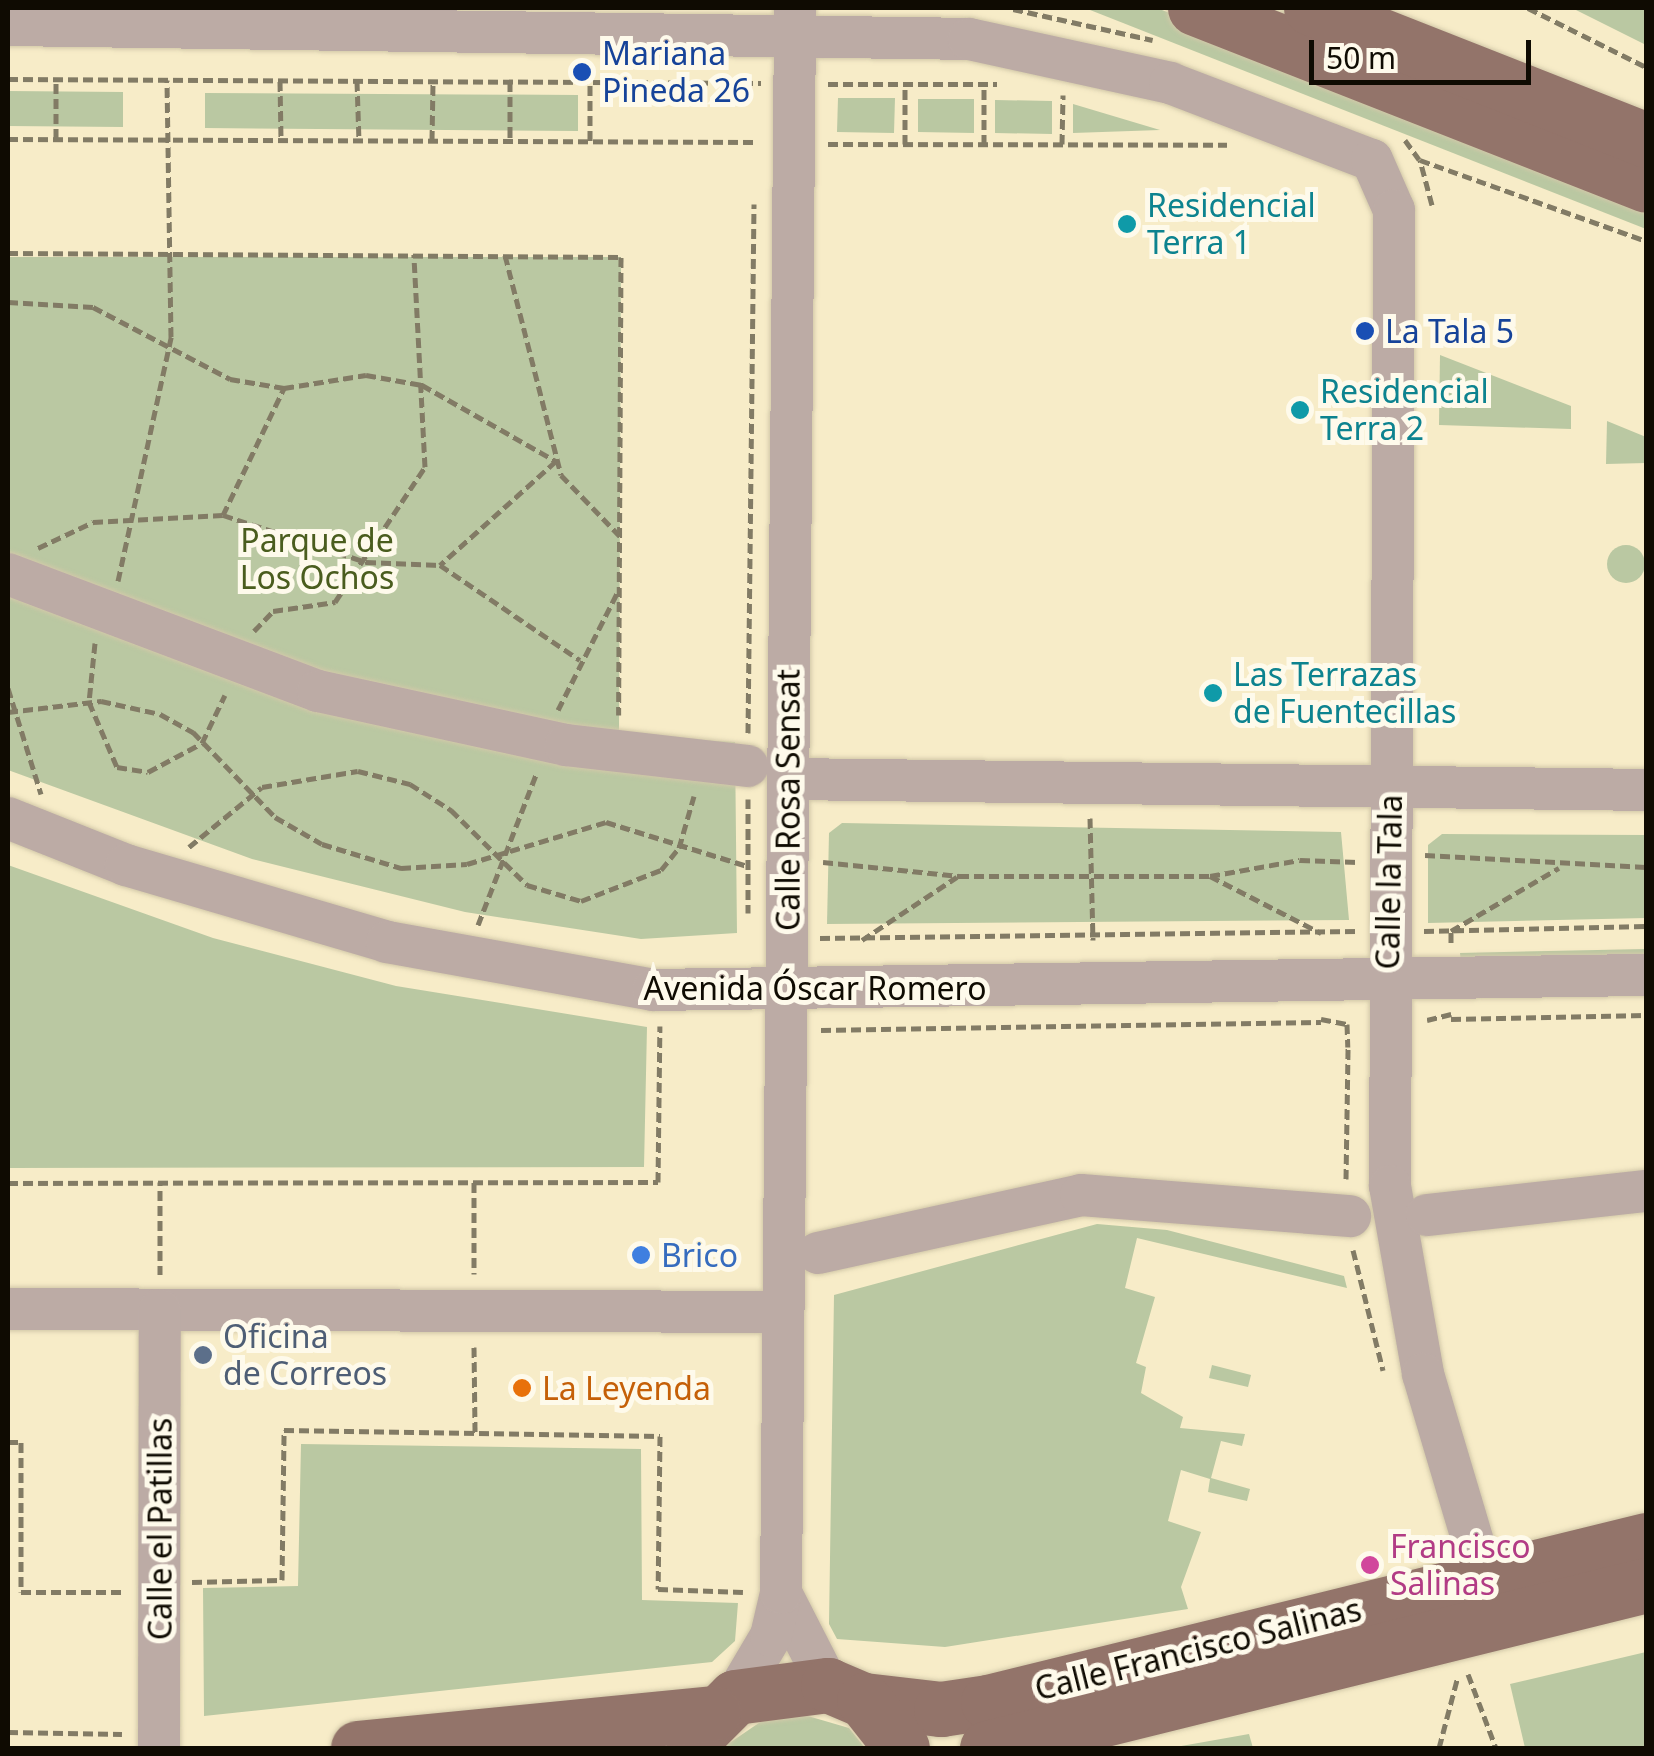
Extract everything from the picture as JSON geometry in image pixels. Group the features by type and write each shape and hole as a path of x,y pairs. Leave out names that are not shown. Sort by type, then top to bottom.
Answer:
{"main road":[{"path":"1194,8 1646,185"},
{"path":"1311,8 1646,140"},
{"name":"Calle Francisco Salinas","path":"358,1748 712,1719 846,1693 941,1709 988,1702 1646,1540"},
{"name":"Calle Francisco Salinas","path":"988,1748 1460,1641 1646,1585"},
{"path":"846,1693 902,1748"}],"street":[{"path":"8,25 168,17 795,19"},
{"name":"Calle la Tala","path":"795,19 1072,55 1358,150 1384,174 1394,210 1388,980 1399,1273 1484,1580"},
{"name":"Calle Rosa Sensat","path":"712,1719 771,1636 769,1592 783,1312 795,19"},
{"path":"12,576 236,664 548,741 619,753 748,766"},
{"path":"788,779 1646,790"},
{"name":"Avenida Óscar Romero","path":"24,800 126,865 387,942 653,990 786,994 1646,975"},
{"path":"1427,1215 1646,1191"},
{"path":"818,1253 1081,1196 1350,1216"},
{"path":"8,1309 160,1294 783,1312"},
{"name":"Calle el Patillas","path":"159,1748 160,1294"},
{"name":"Calle Rosa Sensat","path":"769,1592 846,1693"}],"path":[{"path":"1036,8 1046,11"},
{"path":"1528,8 1646,67"},
{"path":"8,79 756,83 756,100"},
{"path":"56,79 56,139"},
{"path":"167,80 168,352 133,524 106,616 88,702 104,750 133,774 202,743 236,664 273,610 335,602 366,562 425,467 414,254"},
{"path":"280,80 281,140"},
{"path":"357,81 359,140"},
{"path":"432,82 432,140"},
{"path":"510,82 510,140"},
{"path":"590,82 590,141"},
{"path":"823,99 824,84 1014,84"},
{"path":"905,84 905,144"},
{"path":"984,84 984,144"},
{"path":"1046,86 1081,91"},
{"path":"1062,145 1063,88"},
{"path":"823,129 823,164"},
{"path":"755,130 755,161"},
{"path":"823,144 1240,145 1204,133"},
{"path":"8,139 755,142"},
{"path":"1433,213 1420,160 1646,241"},
{"path":"748,923 754,200"},
{"path":"8,254 621,257 619,753"},
{"path":"505,256 556,460"},
{"path":"8,302 93,307 168,352 230,379 284,388 366,375 422,385 556,460 620,536"},
{"path":"223,516 284,388"},
{"path":"440,566 556,460"},
{"path":"12,576 27,556 68,528 223,516 366,562 440,566 580,660"},
{"path":"478,926 500,856 580,660 620,588"},
{"path":"8,688 20,712 24,800 58,800"},
{"path":"8,712 126,701 202,743 248,798 365,860 436,868 500,856 606,822 632,824 679,848 748,866"},
{"path":"187,848 248,798 292,777 358,771 410,784 500,856 527,884 581,901 639,886 679,848 700,763"},
{"path":"1071,818 1108,818"},
{"path":"1090,818 1093,940"},
{"path":"1416,873 1419,840"},
{"path":"172,844 205,854"},
{"path":"814,878 816,848"},
{"path":"815,862 959,876 1210,876 1300,860 1360,862 1359,852"},
{"path":"1417,854 1646,867"},
{"path":"860,942 959,876"},
{"path":"1415,932 1416,912"},
{"path":"464,923 494,928"},
{"path":"813,925 824,941 860,942 1093,940 1359,931"},
{"path":"1451,930 1646,926"},
{"path":"460,932 478,936"},
{"path":"1451,1019 1646,1014"},
{"path":"643,1017 677,1020"},
{"path":"8,1183 658,1182 660,1020"},
{"path":"860,1030 1321,1022"},
{"path":"1348,1048 1350,1216"},
{"path":"160,1182 160,1294"},
{"path":"474,1182 474,1281 494,1281"},
{"path":"454,1338 494,1339"},
{"path":"474,1339 475,1433"},
{"path":"184,1582 282,1580 284,1430 660,1436 658,1588 769,1592"},
{"path":"8,1442 21,1442 21,1592 126,1592"},
{"path":"184,1562 184,1601"},
{"path":"126,1573 126,1610"},
{"path":"1438,1748 1460,1641"},
{"path":"1460,1641 1496,1748"},
{"path":"8,1732 125,1734 125,1717"}],"green space":[{"path":"1085,8 1157,8 1646,201 1646,229"},
{"path":"1572,8 1646,8 1646,45"},
{"path":"8,91 123,92 123,127 8,126"},
{"path":"205,93 578,95 578,131 205,128"},
{"path":"838,98 895,98 894,133 837,132"},
{"path":"918,99 974,99 974,133 918,132"},
{"path":"995,100 1052,101 1052,134 995,133"},
{"path":"1073,104 1160,130 1073,133"},
{"name":"Parque de Los Ochos","path":"8,257 621,257 619,736 735,742 737,933 641,939 465,912 252,859 8,770"},
{"path":"1440,355 1571,406 1571,429 1439,425"},
{"path":"1607,421 1646,437 1646,463 1606,464"},
{"path":"1626,545 1640,550 1645,564 1640,578 1626,583 1612,578 1607,564 1612,550"},
{"path":"842,823 1341,832 1349,920 827,924 829,833"},
{"path":"1442,834 1646,835 1646,918 1428,923 1428,845"},
{"path":"8,865 213,938 396,986 647,1027 644,1167 8,1168"},
{"path":"1646,949 1646,959 1461,963 1460,953"},
{"path":"1097,1224 1167,1230 1344,1276 1347,1288 1137,1238 1125,1288 1155,1297 1136,1363 1146,1367 1141,1393 1183,1417 1180,1428 1245,1434 1242,1446 1221,1441 1211,1478 1250,1489 1247,1501 1208,1492 1210,1479 1181,1470 1168,1521 1201,1532 1181,1587 1188,1609 945,1647 837,1639 829,1624 834,1295"},
{"path":"1212,1365 1251,1375 1248,1387 1209,1378"},
{"path":"301,1444 641,1449 642,1600 738,1603 735,1641 712,1662 204,1716 203,1588 298,1586"},
{"path":"1646,1652 1646,1748 1525,1748 1510,1684"},
{"path":"801,1714 849,1728 865,1748 722,1748 769,1716"},
{"path":"1249,1734 1253,1748 1170,1748"}],"place":[{"name":"Mariana Pineda 26","path":"582,72"},
{"name":"Residencial Terra 1","path":"1127,224"},
{"name":"La Tala 5","path":"1365,331"},
{"name":"Residencial Terra 2","path":"1300,410"},
{"name":"Las Terrazas de Fuentecillas","path":"1213,693"},
{"name":"Brico","path":"641,1255"},
{"name":"Oficina de Correos","path":"203,1355"},
{"name":"La Leyenda","path":"522,1388"},
{"name":"Francisco Salinas","path":"1370,1565"}]}
